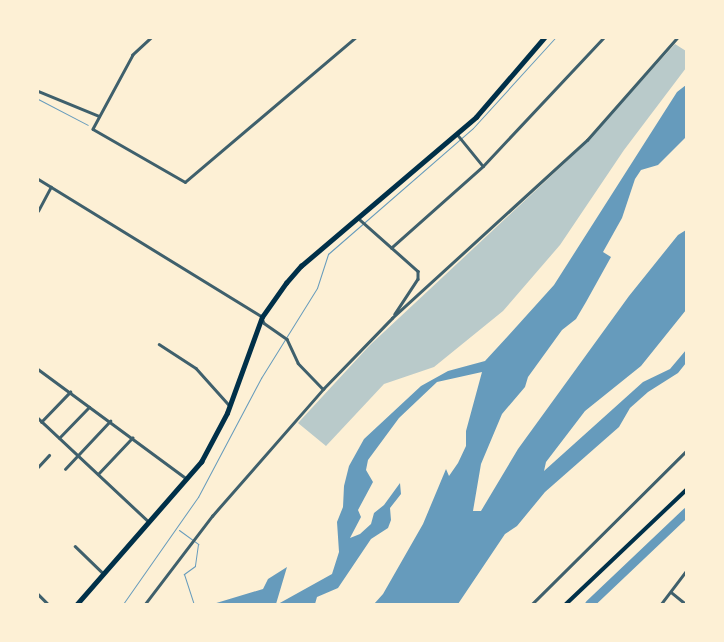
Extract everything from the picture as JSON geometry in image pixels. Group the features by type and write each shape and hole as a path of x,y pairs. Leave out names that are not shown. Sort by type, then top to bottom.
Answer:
{"main road":[{"path":"77,604 105,575 201,462 229,405 262,317 301,266 457,134 494,98 544,38"},
{"path":"566,604 686,490"}],"street":[{"path":"151,38 133,56 93,129 185,182 355,38"},
{"path":"391,248 483,166 603,38"},
{"path":"145,604 212,516 323,389 392,318 587,140 677,38"},
{"path":"38,91 99,116"},
{"path":"457,134 483,166"},
{"path":"38,179 262,317 264,323 285,338 298,363 323,389"},
{"path":"38,210 52,187"},
{"path":"358,218 418,271 418,279 392,318"},
{"path":"159,344 196,368 229,405"},
{"path":"38,369 187,478"},
{"path":"42,422 70,392"},
{"path":"59,438 89,407"},
{"path":"38,418 149,522"},
{"path":"65,469 110,421"},
{"path":"98,474 132,438"},
{"path":"532,604 686,451"},
{"path":"38,467 49,455"},
{"path":"75,546 105,575"},
{"path":"661,604 686,571"},
{"path":"671,592 686,604"},
{"path":"38,594 48,604"}],"shaded area":[{"path":"675,44 686,51 686,68 624,150 560,245 503,311 434,367 384,384 326,446 298,423 370,345 580,149"}],"water":[{"path":"686,85 686,137 658,165 641,170 635,179 622,218 603,252 611,257 586,302 576,319 562,330 528,377 525,387 502,414 481,464 473,511 481,511 518,449 629,296 678,235 686,230 686,310 641,366 585,411 546,462 544,471 643,382 670,369 686,350 686,363 678,373 648,392 630,408 619,427 545,492 517,526 505,534 458,604 374,604 383,594 423,524 446,469 449,476 466,446 466,431 482,372 437,382 399,418 368,460 366,470 373,482 358,510 361,517 350,538 360,534 371,524 374,513 384,505 400,483 401,494 390,508 391,520 388,528 371,539 338,588 317,597 315,604 278,604 332,574 339,552 337,522 343,507 344,486 349,466 364,439 421,386 448,371 485,361 508,336 554,285 677,92"},
{"path":"287,567 276,604 213,604 263,589 268,579"}],"waterway":[{"path":"123,604 198,497 261,378 317,288 328,254 473,128 555,38"},
{"path":"38,99 88,125"},
{"path":"589,604 686,512"},
{"path":"179,530 198,544 195,566 184,574 194,604"}]}
